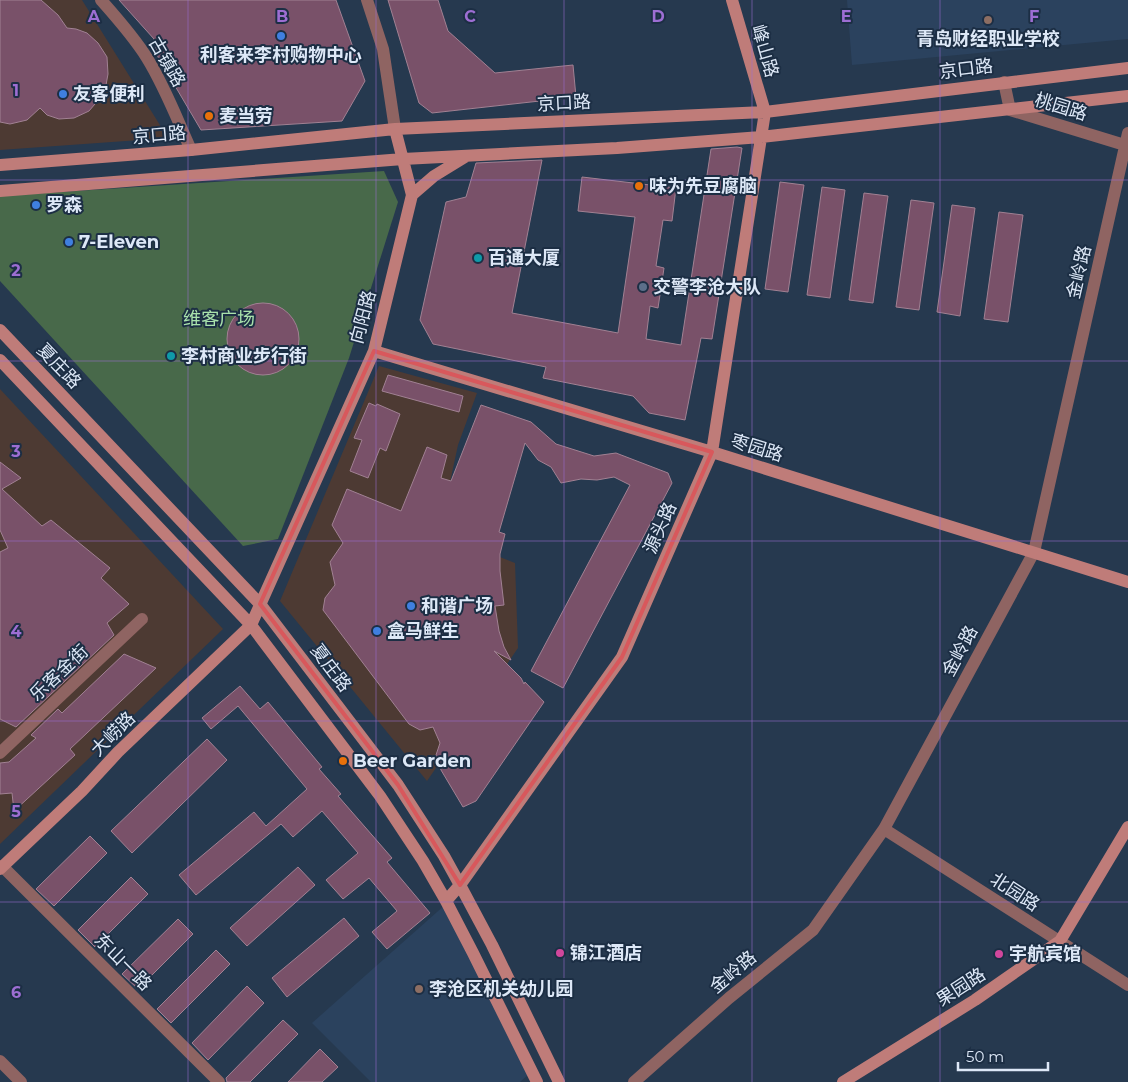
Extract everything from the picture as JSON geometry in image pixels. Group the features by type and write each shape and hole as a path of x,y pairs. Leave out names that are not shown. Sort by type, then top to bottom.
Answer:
{"main road":[{"name":"峰山路","path":"732,0 765,112"},
{"name":"京口路","path":"0,165 190,150 395,129 765,112 1128,68"},
{"path":"0,192 403,159 618,148 761,137 1128,96"},
{"name":"源头路","path":"446,902 622,657 712,452 765,112"},
{"name":"向阳路","path":"251,626 374,351 412,194 395,129"},
{"path":"412,194 434,176 468,156"},
{"name":"夏庄路","path":"0,330 260,604 398,785 444,856 460,885 492,945 559,1082"},
{"name":"枣园路","path":"374,351 712,452 1128,582"},
{"path":"0,360 251,626 380,796 424,861 474,953 537,1082"},
{"name":"大崂路","path":"1,868 82,791 118,752 251,626"},
{"name":"果园路","path":"843,1082 975,1000 1060,941 1128,827"}],"street":[{"name":"古镇路","path":"101,0 128,31 147,57 162,85 190,150"},
{"name":"向阳路","path":"367,0 383,50 395,129"},
{"name":"桃园路","path":"1004,82 1010,110 1127,141"},
{"name":"金岭路","path":"634,1082 729,998 813,930 884,829 1034,552 1127,141"},
{"name":"乐客金街","path":"0,753 142,619"},
{"name":"北园路","path":"884,829 1128,985"},
{"name":"东山一路","path":"1,868 220,1082"},
{"path":"0,1061 21,1082"}],"highlighted area":[{"path":"374,351 712,452 622,657 460,885 398,785 260,604"}],"shaded area":[{"path":"0,0 82,0 168,138 0,150"},
{"name":"青岛财经职业学校","path":"847,0 1128,0 1128,39 852,65"},
{"path":"379,366 477,393 458,445 439,533 515,563 518,648 427,781 280,601"},
{"path":"0,389 223,629 0,844"},
{"name":"李沧区机关幼儿园","path":"446,904 529,1074 520,1082 371,1082 312,1023"}],"green space":[{"name":"维客广场","path":"384,171 398,202 349,358 278,539 243,546 0,281 0,196"}],"building":[{"path":"0,0 41,0 58,15 67,28 87,33 98,43 107,57 108,74 101,97 89,111 74,118 59,119 47,115 40,108 27,120 10,124 0,122"},
{"name":"利客来李村购物中心","path":"119,0 336,0 365,81 342,121 201,130 158,57 154,39"},
{"name":"利客来李村购物中心","path":"388,0 438,0 448,31 495,73 573,65 576,97 432,113 419,103"},
{"name":"百通大厦","path":"742,148 712,339 701,338 685,420 649,413 633,396 543,378 546,367 433,344 420,320 446,202 466,197 476,163 542,160 512,313 618,333 635,217 578,211 582,177 676,188 672,221 663,220 656,266 664,268 658,308 650,306 646,339 681,345 711,149"},
{"path":"780,182 804,185 788,292 765,289"},
{"path":"822,187 845,190 830,298 807,295"},
{"path":"864,193 888,196 873,303 849,300"},
{"path":"911,200 934,203 919,310 896,307"},
{"path":"952,205 975,208 960,316 937,312"},
{"path":"999,212 1023,215 1008,322 984,319"},
{"path":"263,303 283,309 293,319 299,339 293,359 283,369 263,375 243,369 233,359 227,339 233,319 243,309"},
{"path":"388,375 463,396 459,412 382,391"},
{"path":"369,403 376,406 377,404 400,414 386,451 380,448 368,478 350,471 362,440 354,438"},
{"name":"和谐广场","path":"481,405 531,422 556,444 594,456 616,453 668,473 672,483 563,688 531,671 630,485 614,477 597,480 581,479 561,483 551,467 538,460 525,443 499,532 505,534 500,554 504,605 495,606 499,631 511,660 494,651 521,678 524,684 525,682 544,702 476,801 463,807 441,770 436,755 440,743 433,727 420,730 409,724 323,610 325,598 335,585 330,562 343,543 332,525 347,489 401,511 427,447 447,455 441,478 451,481"},
{"path":"0,462 21,478 2,489 42,526 51,520 110,568 101,578 129,604 107,623 114,635 16,727 0,719 0,552 8,548 0,530"},
{"path":"124,654 156,668 70,749 75,755 14,811 12,793 0,794 0,763 9,762 36,738 31,735 58,709 62,713"},
{"path":"240,686 260,709 268,702 322,767 319,769 341,794 338,796 392,858 387,862 430,913 387,949 372,932 397,911 369,878 343,899 326,880 358,853 322,811 293,837 281,824 196,895 179,875 254,812 266,826 307,789 238,706 211,729 202,718"},
{"path":"207,739 227,760 132,853 111,831"},
{"path":"90,836 107,853 54,906 36,889"},
{"path":"298,867 315,885 247,946 230,928"},
{"path":"131,877 148,894 95,947 78,930"},
{"path":"344,918 359,936 287,997 272,978"},
{"path":"178,919 193,934 138,989 122,974"},
{"path":"216,950 230,964 171,1023 157,1009"},
{"path":"247,986 264,1003 208,1060 192,1043"},
{"path":"283,1020 298,1034 250,1082 227,1082 226,1078"},
{"path":"320,1049 338,1067 322,1082 288,1082"}],"place":[{"name":"青岛财经职业学校","path":"988,20"},
{"name":"利客来李村购物中心","path":"281,36"},
{"name":"友客便利","path":"63,94"},
{"name":"麦当劳","path":"209,116"},
{"name":"味为先豆腐脑","path":"639,186"},
{"name":"罗森","path":"36,205"},
{"name":"7-Eleven","path":"69,242"},
{"name":"百通大厦","path":"478,258"},
{"name":"交警李沧大队","path":"643,287"},
{"name":"李村商业步行街","path":"171,356"},
{"name":"和谐广场","path":"411,606"},
{"name":"盒马鲜生","path":"377,631"},
{"name":"Beer Garden","path":"343,761"},
{"name":"锦江酒店","path":"560,953"},
{"name":"宇航宾馆","path":"999,954"},
{"name":"李沧区机关幼儿园","path":"419,989"}]}
